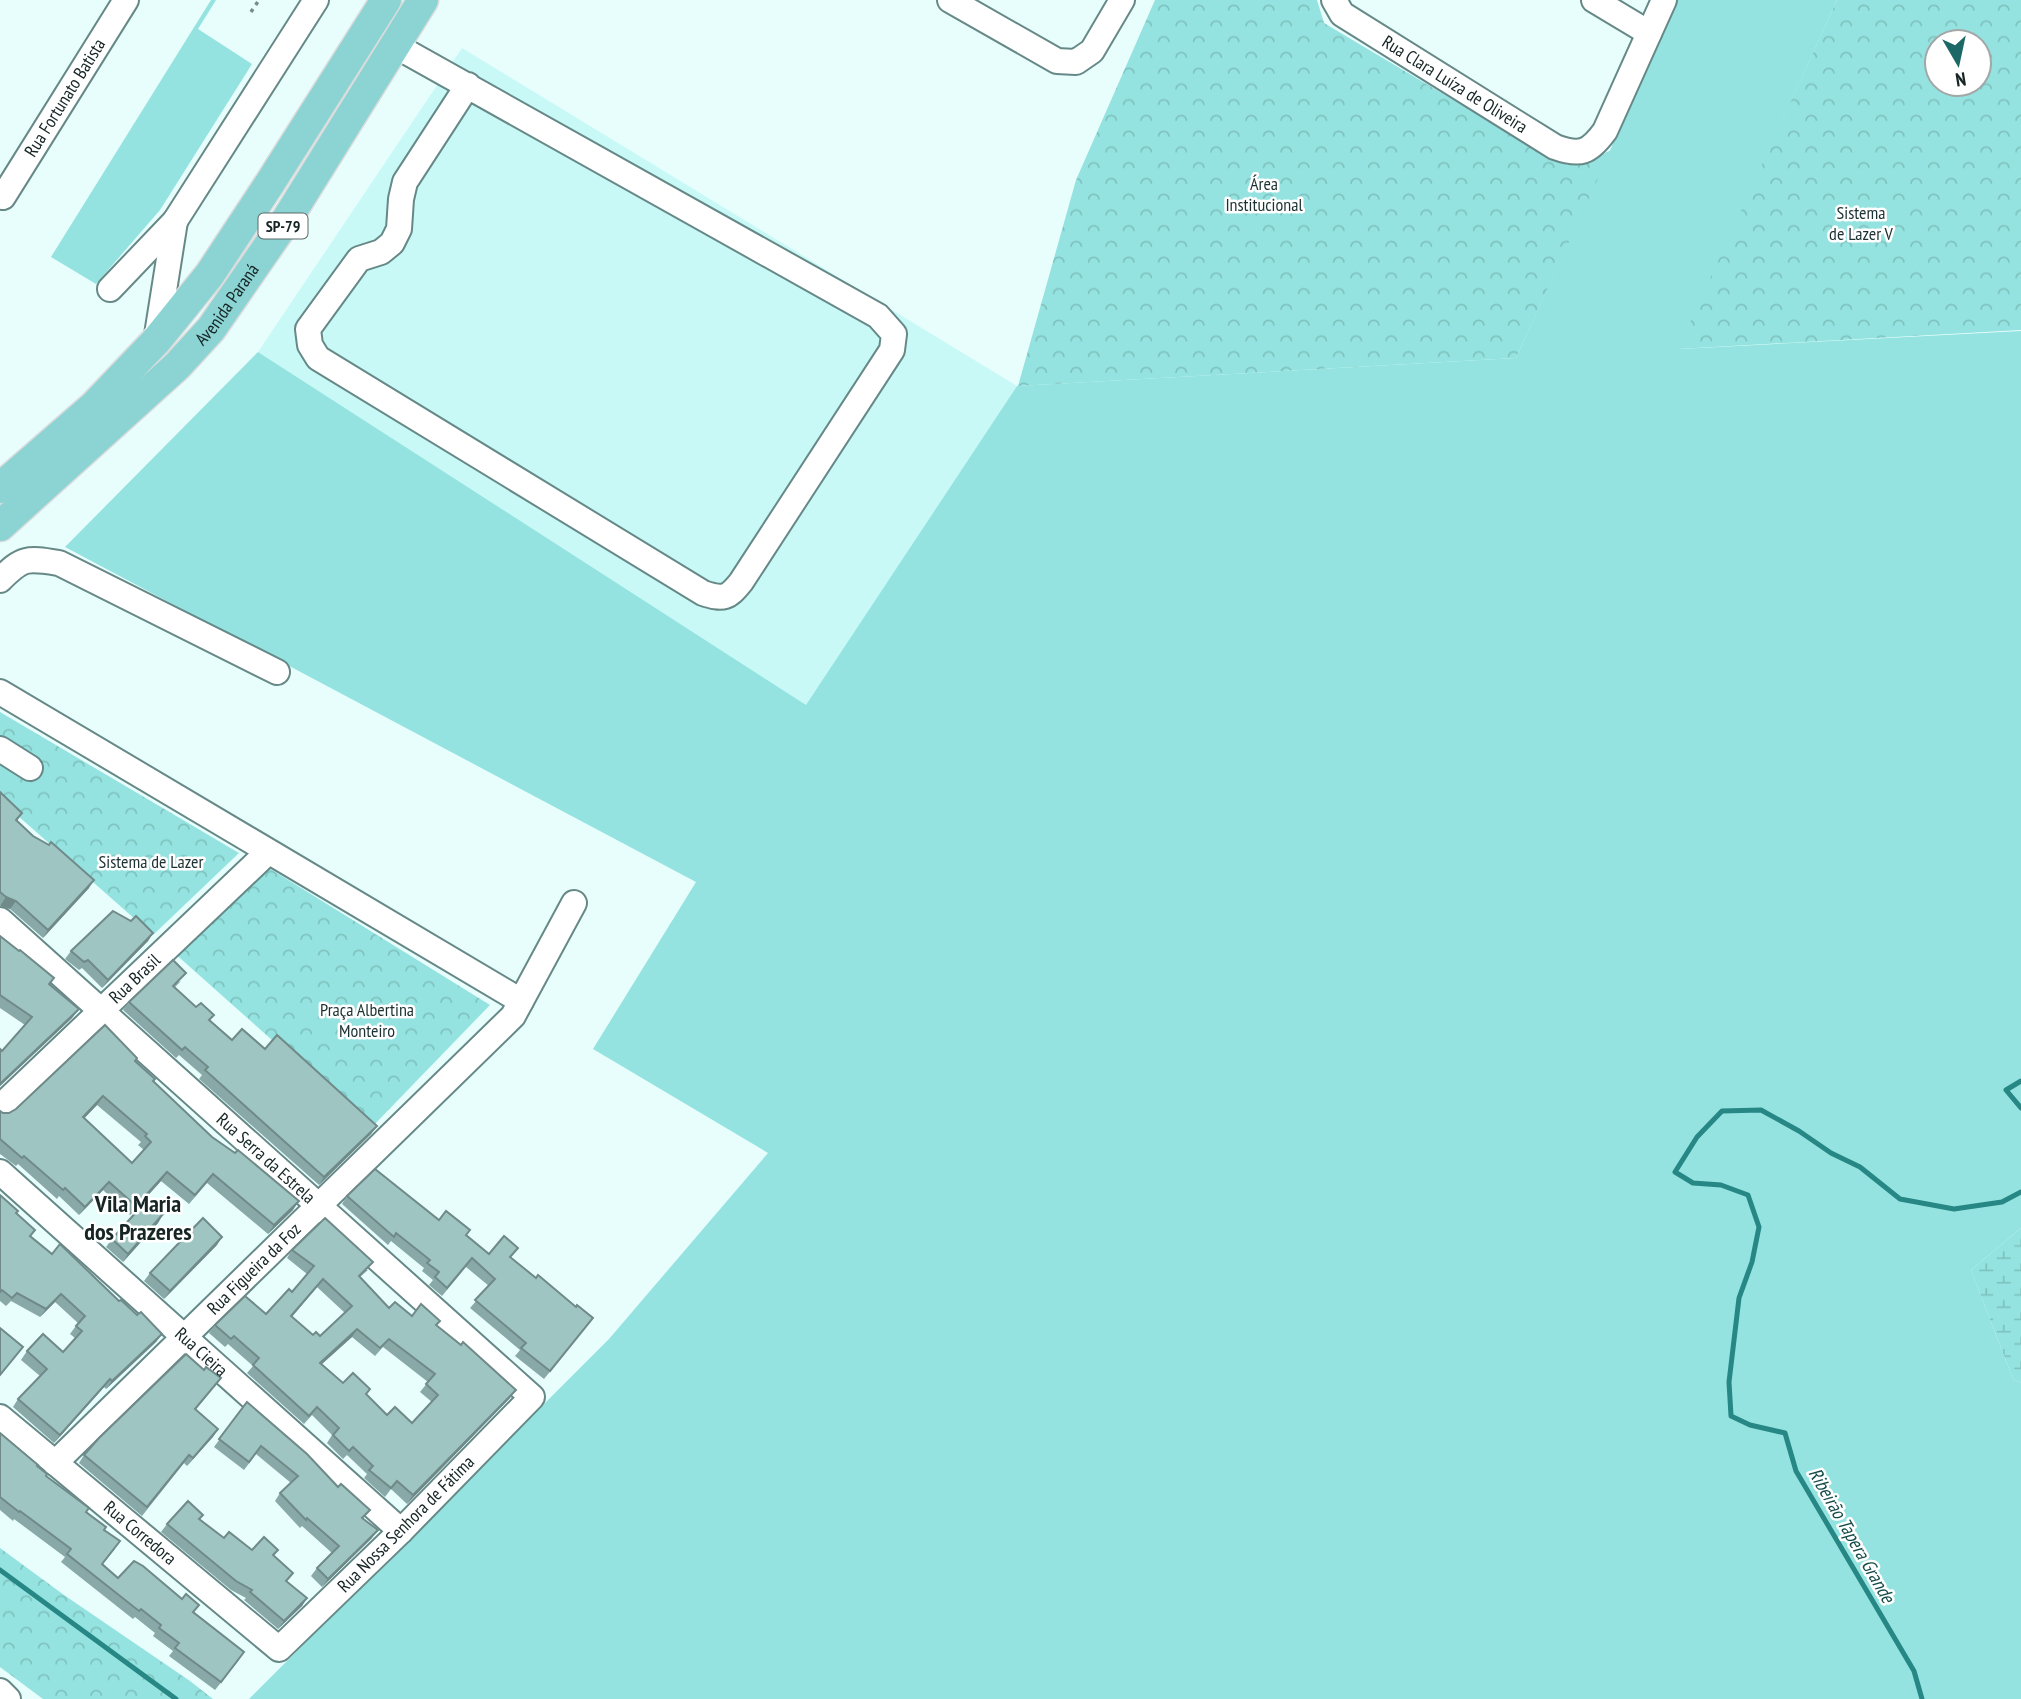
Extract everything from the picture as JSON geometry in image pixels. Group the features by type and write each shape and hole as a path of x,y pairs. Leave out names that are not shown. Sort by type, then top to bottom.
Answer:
{"main road":[{"name":"Avenida Paraná","path":"0,488 94,406 156,341 210,274 386,0"},
{"name":"Avenida Paraná","path":"0,526 177,366 211,329 287,219 422,0"}],"street":[{"name":"Rua Fortunato Batista","path":"3,197 126,0"},
{"path":"110,289 175,221 316,0"},
{"path":"950,0 1057,61 1076,62 1092,51 1122,0"},
{"name":"Rua Clara Luíza de Oliveira","path":"1334,0 1342,14 1555,147 1571,152 1583,152 1595,145 1605,131 1649,33"},
{"path":"1594,0 1649,33 1664,0"},
{"path":"396,46 468,85 878,316 894,334 892,350 730,595 719,598 704,593 318,358 310,345 308,329 359,259 381,252 392,243 399,229 405,182 468,85"},
{"path":"156,341 175,221"},
{"path":"0,580 16,564 32,558 59,563 278,673"},
{"path":"0,692 268,852 517,1009"},
{"path":"0,748 30,768"},
{"name":"Rua Brasil","path":"0,1107 268,852"},
{"name":"Rua Figueira da Foz","path":"55,1463 517,1009 574,904"},
{"name":"Rua Serra da Estrela","path":"0,920 532,1397"},
{"name":"Rua Cieira","path":"0,1172 401,1531"},
{"name":"Rua Nossa Senhora de Fátima","path":"279,1649 401,1531 532,1397"},
{"name":"Rua Corredora","path":"0,1416 279,1649"},
{"path":"0,1691 8,1699"}],"path":[{"path":"251,12 259,0"}],"shaded area":[{"path":"462,48 1017,386 806,706 258,352"}],"green space":[{"path":"211,0 216,0 198,29 252,64 160,210 96,284 51,257"},
{"name":"Área Institucional","path":"1155,0 1317,0 1324,23 1551,158 1568,165 1589,161 1611,150 1516,358 1018,386 1076,180"},
{"path":"1678,0 1837,0 1679,349 2021,331 2021,1228 1971,1270 2013,1379 2021,1383 2021,1699 249,1699 609,1339 768,1153 593,1049 696,882 65,547 258,352 806,705 1017,386 1516,358"},
{"name":"Sistema de Lazer V","path":"1837,0 2021,0 2021,330 1678,349"},
{"name":"Sistema de Lazer","path":"0,712 239,853 153,935 0,800"},
{"name":"Praça Albertina Monteiro","path":"264,865 490,1005 371,1128 172,951"},
{"path":"2021,1228 2021,1383 2013,1379 1971,1270"},
{"path":"0,1548 213,1699 43,1699 0,1667"}],"building":[{"path":"0,792 22,813 16,820 33,836 49,845 51,842 94,880 48,930 16,901 0,892"},
{"path":"113,911 131,921 136,916 153,933 108,980 88,960 84,962 71,951"},
{"path":"0,936 54,978 49,984 79,1009 0,1084 0,1049 2,1051 32,1017 0,995"},
{"path":"173,960 186,973 173,986 196,1007 201,1003 214,1015 209,1020 232,1040 242,1029 265,1049 277,1035 377,1126 324,1177 205,1070 208,1067 185,1047 182,1050 129,1002"},
{"path":"105,1025 137,1058 135,1061 155,1079 153,1081 212,1137 235,1153 238,1150 299,1201 274,1225 213,1174 195,1195 167,1172 136,1206 109,1182 85,1207 65,1188 63,1190 0,1139 0,1111 9,1113","holes":["103,1096 147,1134 145,1136 151,1142 132,1163 83,1117"]},
{"path":"375,1169 439,1220 446,1211 470,1230 466,1235 489,1254 504,1236 518,1248 510,1257 593,1318 550,1371 521,1348 526,1343 475,1300 495,1279 472,1258 447,1288 435,1277 439,1272 427,1263 430,1260 396,1233 394,1237 347,1196"},
{"path":"0,1195 35,1230 30,1236 52,1254 60,1244 119,1301 137,1315 141,1312 162,1334 112,1381 110,1379 60,1435 18,1399 47,1369 27,1351 43,1334 63,1352 82,1331 76,1326 85,1316 61,1294 46,1309 17,1293 12,1298 2,1290 0,1292"},
{"path":"147,1200 163,1214 128,1254 112,1239"},
{"path":"203,1218 222,1237 170,1291 150,1273"},
{"path":"325,1218 373,1262 359,1276 389,1308 395,1302 412,1316 421,1304 440,1321 436,1325 461,1345 463,1342 516,1390 413,1495 397,1481 391,1488 369,1470 373,1466 353,1447 349,1451 333,1435 339,1428 317,1407 309,1416 253,1365 259,1358 234,1336 231,1339 215,1325 245,1296 266,1314 289,1289 292,1292 314,1266 292,1250","holes":["323,1279 352,1306 320,1336 316,1332 313,1335 291,1316","357,1329 380,1348 389,1339 435,1374 426,1384 438,1395 412,1423 395,1407 387,1415 366,1394 370,1389 353,1373 343,1383 320,1363"]},
{"path":"0,1328 23,1347 0,1375"},
{"path":"186,1354 204,1370 206,1367 221,1378 195,1409 218,1429 193,1458 189,1455 147,1507 84,1455"},
{"path":"247,1402 307,1454 338,1487 341,1484 370,1510 362,1518 378,1530 328,1579 317,1568 339,1546 307,1518 306,1520 280,1493 298,1476 261,1446 249,1462 219,1439"},
{"path":"0,1433 38,1465 46,1476 89,1508 86,1512 120,1541 102,1564 118,1578 134,1561 143,1566 182,1599 186,1594 199,1605 193,1612 244,1652 221,1682 175,1648 179,1643 159,1628 161,1625 67,1554 71,1549 0,1497"},
{"path":"188,1501 203,1515 199,1519 224,1538 229,1532 252,1550 264,1537 278,1550 273,1555 293,1573 286,1581 307,1598 284,1621 250,1592 252,1590 236,1581 167,1524"}],"waterway":[{"name":"Ribeirão Tapera Grande","path":"2021,1081 2006,1090 2021,1108"},
{"name":"Ribeirão Tapera Grande","path":"1922,1699 1914,1671 1796,1471 1785,1433 1750,1425 1731,1416 1729,1382 1739,1298 1752,1262 1759,1227 1748,1195 1721,1185 1693,1183 1675,1172 1697,1137 1722,1111 1761,1110 1831,1153 1860,1167 1900,1199 1954,1209 2002,1202 2021,1192"},
{"path":"0,1570 176,1699"}],"district":[{"name":"Vila Maria dos Prazeres","path":"138,1218"}]}
